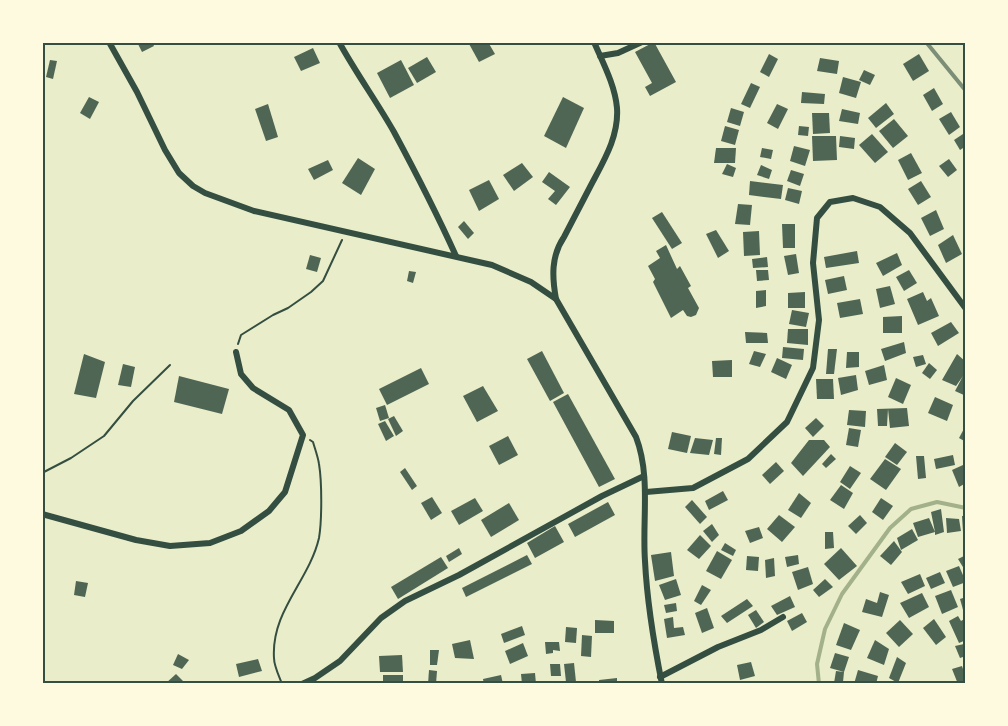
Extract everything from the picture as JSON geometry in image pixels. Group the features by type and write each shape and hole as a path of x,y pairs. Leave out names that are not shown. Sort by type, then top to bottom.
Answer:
{"street":[{"path":"109,42 179,173 205,193 254,211 492,265 531,282 556,299"},
{"path":"339,42 393,131 441,222 456,256"},
{"path":"594,42 608,75 617,108 615,132 607,155 557,247 553,281 556,299 636,437 640,448 645,492 645,562 661,680 718,647 761,630 783,617"},
{"path":"600,56 618,53 642,42"},
{"path":"645,492 693,488 748,459 786,422 813,368 819,320 813,263 818,218 830,202 853,198 880,207 910,232 966,309"},
{"path":"42,514 136,540 171,546 210,543 241,531 269,511 285,492 303,435 289,410 253,388 241,374 236,352"},
{"path":"302,684 340,661 381,618 405,602 459,575 602,496 644,476"}],"path":[{"path":"236,352 241,335 288,308 323,281 346,231"},
{"path":"42,473 71,458 104,436 133,400 171,365"},
{"path":"282,684 274,659 276,627 308,568 318,539 320,524 319,463 313,442 303,435"}],"building":[{"path":"137,42 152,42 154,46 142,52"},
{"path":"468,42 488,42 495,54 479,62"},
{"path":"654,42 676,82 650,96 645,87 652,83 635,52"},
{"path":"313,48 320,63 301,71 294,57"},
{"path":"769,54 778,59 769,77 760,72"},
{"path":"919,54 929,71 913,81 903,64"},
{"path":"427,57 436,72 417,83 408,68"},
{"path":"820,58 839,61 837,74 817,71"},
{"path":"50,60 57,61 53,79 46,77"},
{"path":"401,60 414,85 390,98 377,73"},
{"path":"864,70 875,75 870,85 859,80"},
{"path":"843,77 861,82 856,98 839,93"},
{"path":"751,83 760,87 750,108 741,104"},
{"path":"934,88 943,104 932,111 923,95"},
{"path":"802,92 825,94 824,104 801,103"},
{"path":"89,97 99,102 90,119 80,113"},
{"path":"563,97 584,108 566,148 544,136"},
{"path":"886,103 894,114 876,128 868,118"},
{"path":"268,104 278,137 266,141 255,109"},
{"path":"777,104 788,109 778,129 767,123"},
{"path":"731,108 744,112 740,126 727,122"},
{"path":"842,109 860,113 858,124 839,121"},
{"path":"951,112 960,127 949,135 939,119"},
{"path":"812,113 829,113 830,133 813,134"},
{"path":"894,119 908,136 893,148 879,131"},
{"path":"725,126 739,130 735,145 721,141"},
{"path":"799,126 809,127 808,136 798,135"},
{"path":"872,134 888,152 875,163 859,145"},
{"path":"963,134 966,146 960,150 954,140"},
{"path":"812,136 836,136 837,160 813,161"},
{"path":"840,136 855,138 854,149 839,147"},
{"path":"794,146 810,150 805,166 790,161"},
{"path":"716,148 736,148 735,163 714,163"},
{"path":"762,148 773,150 771,159 760,157"},
{"path":"911,153 922,173 908,180 898,160"},
{"path":"358,158 375,169 361,195 342,183"},
{"path":"949,159 957,170 948,177 939,166"},
{"path":"328,160 333,170 314,180 308,169"},
{"path":"522,163 533,177 514,191 503,175"},
{"path":"727,164 736,168 733,177 722,174"},
{"path":"761,165 772,170 769,179 757,175"},
{"path":"791,170 804,174 800,186 787,181"},
{"path":"549,172 570,187 556,205 548,199 555,191 542,182"},
{"path":"489,180 499,199 479,211 469,190"},
{"path":"750,181 783,185 781,199 749,195"},
{"path":"921,181 931,197 918,205 908,189"},
{"path":"788,188 802,191 799,204 785,200"},
{"path":"738,204 752,205 750,225 735,224"},
{"path":"936,210 944,229 930,236 921,218"},
{"path":"662,212 682,243 672,249 652,218"},
{"path":"464,221 474,233 468,239 458,227"},
{"path":"782,224 795,224 795,248 783,248"},
{"path":"716,230 729,251 718,258 706,234"},
{"path":"759,231 760,255 744,256 743,232"},
{"path":"953,235 962,254 946,263 938,245"},
{"path":"666,245 677,269 680,266 691,286 688,288 699,308 696,315 691,317 687,316 683,310 671,318 653,282 655,279 648,266 660,258 656,251"},
{"path":"857,251 859,263 826,268 824,257"},
{"path":"897,253 902,265 883,276 876,263"},
{"path":"796,254 799,273 788,275 784,256"},
{"path":"310,255 321,258 317,272 306,269"},
{"path":"767,257 768,267 753,268 752,259"},
{"path":"756,270 768,270 769,280 757,281"},
{"path":"909,270 917,283 904,291 896,277"},
{"path":"409,271 416,272 413,283 407,281"},
{"path":"844,276 847,290 828,294 825,280"},
{"path":"890,286 895,304 880,308 876,289"},
{"path":"766,290 766,306 756,308 756,291"},
{"path":"805,292 805,308 788,308 788,293"},
{"path":"923,292 927,301 931,298 939,316 918,325 907,299"},
{"path":"860,299 863,314 840,318 837,303"},
{"path":"792,310 809,313 806,327 789,324"},
{"path":"902,316 902,333 883,333 883,317"},
{"path":"951,322 959,333 938,346 931,333"},
{"path":"788,329 808,329 808,345 787,343"},
{"path":"745,332 767,333 768,343 746,343"},
{"path":"904,342 906,353 885,361 881,349"},
{"path":"783,347 804,349 803,360 782,358"},
{"path":"828,349 837,349 834,374 826,374"},
{"path":"542,351 564,393 550,401 527,359"},
{"path":"754,351 766,354 760,367 749,364"},
{"path":"847,352 859,352 859,367 846,368"},
{"path":"84,354 105,362 96,398 74,394"},
{"path":"957,354 966,362 966,396 955,391 963,376 956,386 942,380"},
{"path":"923,355 926,364 916,367 913,357"},
{"path":"777,358 792,365 786,379 771,372"},
{"path":"732,360 732,377 713,377 712,361"},
{"path":"929,363 937,370 930,379 922,373"},
{"path":"123,364 135,367 131,387 118,385"},
{"path":"884,365 887,380 869,385 865,371"},
{"path":"421,368 429,384 387,405 379,389"},
{"path":"856,375 858,390 841,395 838,378"},
{"path":"179,376 229,389 222,414 174,402"},
{"path":"896,378 911,385 903,404 888,397"},
{"path":"816,379 833,379 834,399 817,399"},
{"path":"483,386 498,411 477,422 463,396"},
{"path":"568,394 615,479 599,487 553,402"},
{"path":"935,397 953,405 947,421 928,413"},
{"path":"385,405 389,418 380,421 376,408"},
{"path":"907,408 909,426 890,428 888,409 887,426 878,426 877,409"},
{"path":"849,410 866,411 865,427 847,425"},
{"path":"394,416 403,431 396,436 388,419"},
{"path":"816,418 824,426 813,437 805,428"},
{"path":"385,421 394,436 386,441 378,424"},
{"path":"966,425 966,442 959,438"},
{"path":"849,428 861,430 858,447 846,445"},
{"path":"672,432 691,436 687,453 668,449"},
{"path":"508,436 518,455 499,465 489,446"},
{"path":"695,438 713,440 709,455 690,453"},
{"path":"716,438 722,438 721,455 714,454"},
{"path":"809,440 824,440 830,447 803,476 791,463"},
{"path":"895,443 907,452 897,465 885,457"},
{"path":"831,454 836,459 826,468 822,464"},
{"path":"953,455 955,465 936,469 934,459"},
{"path":"916,456 924,456 926,478 918,479"},
{"path":"885,459 901,469 886,490 870,479"},
{"path":"776,462 784,471 770,484 762,475"},
{"path":"963,465 966,471 966,483 959,487 952,470"},
{"path":"850,466 861,473 850,489 840,482"},
{"path":"405,468 417,486 412,490 400,472"},
{"path":"841,485 853,493 844,509 830,500"},
{"path":"723,491 728,500 709,510 705,501"},
{"path":"799,493 811,503 801,518 788,510"},
{"path":"432,497 442,513 431,520 421,503"},
{"path":"475,498 483,511 459,525 451,511"},
{"path":"881,498 893,506 883,520 872,512"},
{"path":"692,500 707,517 700,524 685,507"},
{"path":"608,502 615,515 575,537 568,524"},
{"path":"509,503 519,520 491,537 481,520"},
{"path":"941,509 944,532 935,535 931,512"},
{"path":"779,515 795,527 782,542 767,529"},
{"path":"860,515 867,523 856,534 848,526"},
{"path":"962,516 966,516 966,532 963,532"},
{"path":"929,518 935,532 918,537 913,523"},
{"path":"946,518 959,519 961,531 947,533"},
{"path":"712,524 719,535 712,542 703,531"},
{"path":"555,526 564,542 535,558 527,543"},
{"path":"759,527 763,538 750,543 745,531"},
{"path":"912,529 918,540 901,550 897,538"},
{"path":"825,532 833,532 834,548 825,549"},
{"path":"700,535 711,546 699,559 687,550"},
{"path":"894,541 902,552 891,565 880,556"},
{"path":"725,543 736,550 733,556 721,550"},
{"path":"459,548 462,554 449,562 446,556"},
{"path":"841,548 857,566 839,580 824,564"},
{"path":"717,551 732,560 721,579 706,571"},
{"path":"671,552 674,576 655,581 651,555"},
{"path":"527,555 532,564 466,597 462,588"},
{"path":"798,555 799,564 787,567 785,557"},
{"path":"966,555 966,572 958,559"},
{"path":"747,556 759,557 758,571 746,570"},
{"path":"441,557 448,568 398,599 391,587"},
{"path":"774,558 775,576 766,578 765,560"},
{"path":"959,566 966,582 953,587 946,571"},
{"path":"808,567 813,584 798,590 792,572"},
{"path":"940,572 945,583 931,589 926,578"},
{"path":"920,574 925,586 908,594 901,582"},
{"path":"676,579 681,595 665,600 659,585"},
{"path":"825,579 833,587 819,597 813,590"},
{"path":"76,581 88,583 85,597 74,595"},
{"path":"702,585 711,590 701,605 694,601"},
{"path":"951,590 958,607 942,614 935,596"},
{"path":"880,592 889,595 882,617 862,612 866,599 877,603"},
{"path":"922,593 929,607 909,618 900,603"},
{"path":"790,596 795,607 777,615 771,606"},
{"path":"966,597 966,617 965,617 960,599"},
{"path":"747,599 753,606 727,623 721,616"},
{"path":"676,603 677,611 666,613 664,605"},
{"path":"707,608 714,628 702,633 695,613"},
{"path":"756,610 764,622 756,628 748,615"},
{"path":"802,613 807,622 792,631 787,621"},
{"path":"958,616 961,621 966,618 966,640 959,643 949,621"},
{"path":"673,617 674,628 683,627 685,635 667,638 664,619"},
{"path":"934,619 946,637 936,645 923,628"},
{"path":"595,620 614,621 614,633 595,633"},
{"path":"900,620 913,634 899,647 886,633"},
{"path":"844,623 860,630 851,650 836,645"},
{"path":"522,626 525,635 504,643 501,634"},
{"path":"566,627 577,628 576,643 565,642"},
{"path":"582,635 592,636 591,657 581,656"},
{"path":"470,640 474,659 455,658 452,644"},
{"path":"875,640 889,649 884,665 867,658"},
{"path":"545,642 559,642 560,651 553,650 553,653 546,654"},
{"path":"523,643 528,656 510,664 505,651"},
{"path":"964,644 966,656 960,658 955,646"},
{"path":"430,650 439,650 437,665 430,665"},
{"path":"835,653 849,657 844,672 830,668"},
{"path":"178,654 189,660 182,669 173,665"},
{"path":"402,655 403,672 380,672 379,656"},
{"path":"897,657 906,663 898,683 889,678"},
{"path":"258,659 262,671 239,677 236,664"},
{"path":"751,662 755,676 740,680 737,665"},
{"path":"574,663 576,682 566,682 564,664"},
{"path":"550,664 560,664 561,676 551,676"},
{"path":"962,666 963,669 966,668 966,683 958,684 952,669"},
{"path":"429,670 437,671 436,684 428,684"},
{"path":"858,670 878,676 876,684 854,684"},
{"path":"836,671 844,672 843,682 834,683"},
{"path":"535,673 536,684 522,684 521,674"},
{"path":"176,674 183,681 181,684 165,684"},
{"path":"383,675 403,675 403,684 383,684"},
{"path":"501,675 503,684 484,684 483,679"},
{"path":"617,678 617,684 599,684 599,680"}],"waterway":[{"path":"819,684 817,664 825,629 842,594 890,528 911,509 937,502 966,508"}],"railway":[{"path":"926,42 966,91"}]}
